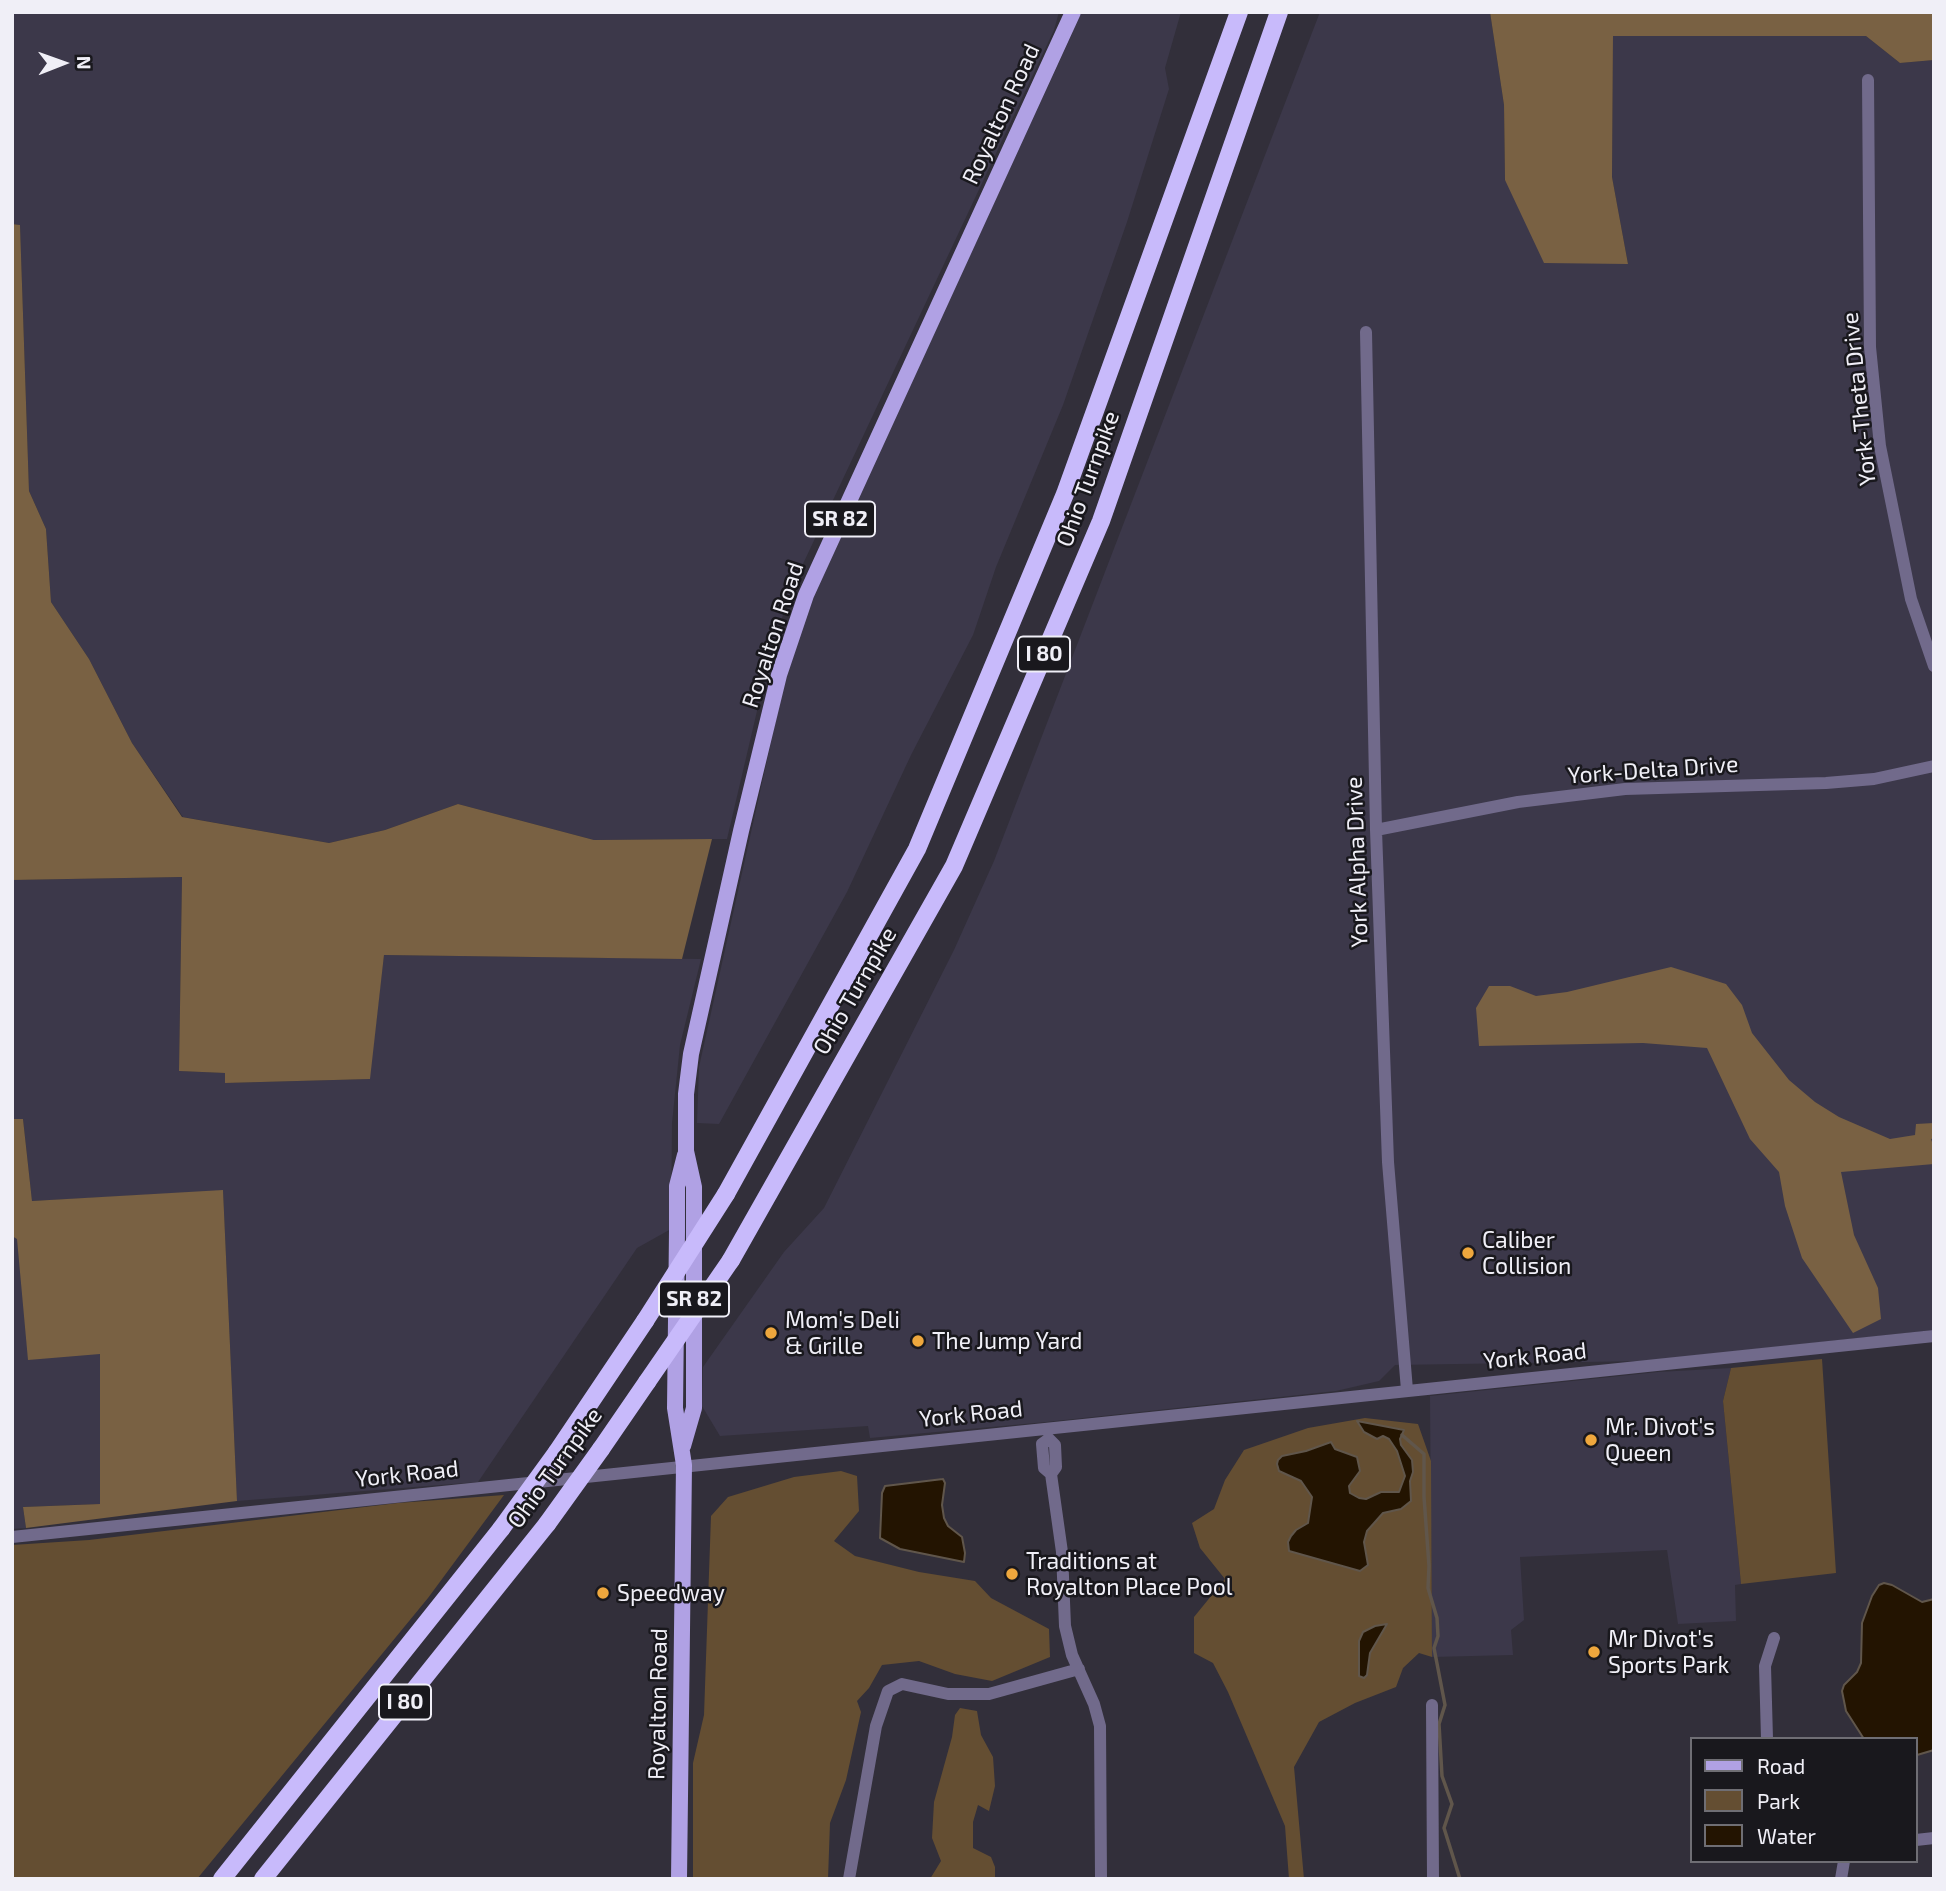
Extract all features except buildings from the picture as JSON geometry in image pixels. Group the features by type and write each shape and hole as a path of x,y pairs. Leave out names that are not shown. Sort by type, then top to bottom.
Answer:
{"highway":[{"name":"Ohio Turnpike","path":"222,1879 501,1529 557,1452 726,1194 917,849 1065,494 1239,12"},
{"name":"Ohio Turnpike","path":"262,1879 547,1524 647,1382 730,1260 954,866 1101,521 1279,12"}],"main road":[{"name":"Royalton Road","path":"679,1879 684,1465 676,1408 677,1186 686,1151 686,1094 691,1054 740,831 779,675 806,595 1073,12"}],"street":[{"name":"York-Theta Drive","path":"1868,80 1870,346 1878,434 1911,599 1934,666"},
{"name":"York Alpha Drive","path":"1366,332 1376,830 1390,1194 1407,1390"},
{"name":"York-Delta Drive","path":"1376,830 1518,802 1628,789 1826,783 1874,779 1934,766"},
{"name":"York Road","path":"12,1537 684,1465 1048,1433 1407,1390 1934,1336"},
{"path":"1048,1433 1055,1445 1056,1467 1051,1474 1062,1552 1063,1613 1068,1640 1100,1726 1101,1879"},
{"path":"1767,1737 1765,1666 1774,1639"},
{"path":"849,1879 876,1726 888,1691 902,1684 948,1694 989,1694 1079,1669"},
{"path":"1432,1705 1433,1879"}],"shaded area":[{"path":"12,12 1059,12 1054,30 794,583 772,647 727,839 594,840 458,804 385,830 329,843 183,817 132,743 89,659 51,602 46,529 29,491 20,225 12,224"},
{"path":"1079,12 1181,12 1165,68 1169,89 1127,222 1063,405 996,567 973,635 911,755 847,892 719,1124 697,1123 699,1067 785,679 802,619 1072,34"},
{"path":"1320,12 1490,12 1504,105 1505,180 1628,264 1612,177 1613,36 1866,36 1900,63 1934,60 1934,1330 1645,1361 1395,1365 1379,1381 1336,1391 870,1438 868,1426 720,1436 702,1406 703,1367 784,1252 824,1208 954,950 994,861"},
{"path":"1490,12 1934,12 1934,60 1900,63 1866,36 1613,36 1612,177 1628,264 1544,263 1505,180 1504,105"},
{"path":"12,224 20,225 29,491 46,529 51,602 89,659 132,743 182,817 329,843 385,830 458,804 594,840 712,839 682,959 384,955 370,1079 225,1083 225,1073 179,1071 182,877 12,880"},
{"path":"182,877 179,1071 226,1073 225,1083 369,1079 384,955 701,959 680,1045 672,1123 671,1229 637,1248 478,1482 237,1501 223,1191 32,1201 23,1119 12,1119 12,880"},
{"path":"1671,967 1726,984 1742,1005 1752,1033 1789,1080 1815,1102 1839,1117 1890,1139 1915,1135 1916,1124 1934,1123 1934,1138 1931,1139 1934,1164 1841,1172 1854,1235 1878,1288 1881,1319 1853,1333 1802,1258 1785,1206 1779,1172 1750,1139 1707,1048 1643,1043 1479,1046 1476,1008 1489,986 1510,986 1536,996 1567,992"},
{"path":"12,1119 23,1119 32,1201 223,1190 237,1501 26,1528 23,1507 100,1504 100,1354 28,1360 17,1239 12,1236"},
{"path":"12,1236 17,1238 100,1353 100,1504 23,1507 26,1528 12,1529"},
{"path":"1731,1368 1723,1401 1741,1584 1735,1585 1736,1621 1678,1624 1667,1550 1520,1557 1524,1620 1511,1630 1513,1655 1432,1657 1430,1396 1658,1372"}],"green space":[{"path":"1822,1359 1836,1573 1741,1584 1723,1401 1731,1368"},
{"path":"1365,1418 1418,1424 1431,1461 1432,1657 1419,1653 1403,1668 1396,1687 1355,1703 1319,1722 1294,1767 1304,1879 1289,1879 1285,1826 1213,1663 1194,1653 1194,1617 1225,1579 1200,1548 1192,1523 1214,1509 1225,1480 1244,1450 1308,1428"},
{"path":"841,1471 857,1476 859,1511 834,1541 855,1556 919,1572 975,1581 991,1598 1049,1629 1050,1657 992,1681 955,1674 919,1661 882,1665 869,1688 857,1701 861,1712 846,1780 830,1823 828,1879 693,1879 693,1763 704,1715 711,1516 728,1497 794,1477"},
{"path":"504,1495 428,1598 197,1879 12,1879 12,1545 89,1540 398,1503"},
{"path":"960,1708 977,1711 981,1735 993,1757 995,1786 989,1811 978,1805 973,1822 973,1848 991,1857 995,1867 995,1879 930,1879 941,1861 932,1838 934,1802 952,1737 955,1715"}],"water":[{"path":"1357,1421 1404,1430 1400,1439 1401,1445 1412,1460 1413,1472 1410,1481 1411,1501 1401,1509 1383,1513 1367,1531 1364,1542 1368,1565 1360,1571 1289,1551 1288,1542 1291,1536 1308,1523 1312,1497 1301,1481 1279,1471 1277,1464 1282,1456 1331,1442 1335,1449 1357,1457 1360,1471 1349,1486 1350,1493 1366,1499 1381,1492 1399,1492 1405,1476 1397,1451 1389,1439 1383,1436 1377,1439 1364,1432"},
{"path":"943,1479 944,1518 948,1526 962,1537 964,1562 900,1549 880,1538 882,1493 885,1486"},
{"path":"1879,1585 1892,1585 1922,1602 1934,1599 1934,1750 1918,1755 1918,1737 1863,1737 1846,1711 1842,1691 1861,1663 1862,1623"},
{"path":"1387,1624 1370,1653 1367,1675 1364,1678 1359,1676 1359,1641 1363,1632"}],"waterway":[{"path":"1402,1435 1424,1454 1428,1588 1437,1618 1438,1636 1434,1648 1445,1705 1439,1724 1442,1776 1452,1804 1444,1828 1460,1879"}],"place":[{"name":"Caliber Collision","path":"1468,1253"},
{"name":"Mom's Deli & Grille","path":"771,1333"},
{"name":"The Jump Yard","path":"918,1341"},
{"name":"Mr. Divot's Queen","path":"1591,1440"},
{"name":"Traditions at Royalton Place Pool","path":"1012,1574"},
{"name":"Speedway","path":"603,1593"},
{"name":"Mr Divot's Sports Park","path":"1594,1652"}]}
